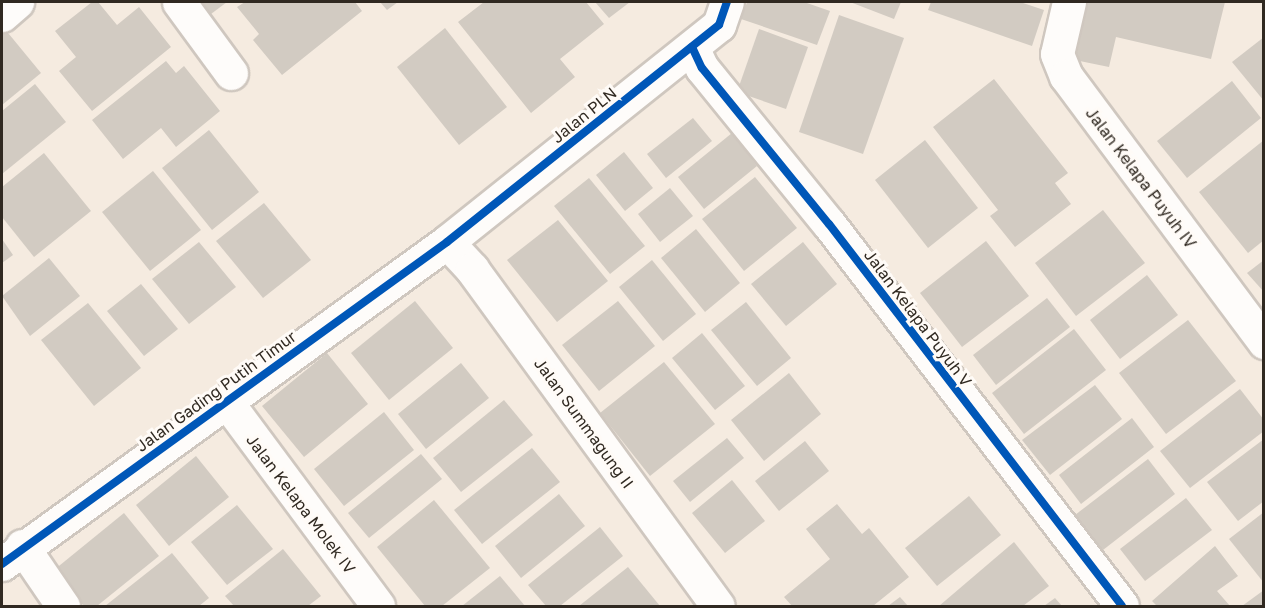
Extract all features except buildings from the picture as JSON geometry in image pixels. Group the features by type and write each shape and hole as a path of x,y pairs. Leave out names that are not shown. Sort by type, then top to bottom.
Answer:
{"street":[{"path":"2,15 17,2"},
{"path":"179,2 231,73"},
{"name":"Jalan PLN","path":"447,242 719,25 727,2"},
{"name":"Jalan Kelapa Puyuh IV","path":"1070,2 1057,54 1066,76 1263,342"},
{"name":"Jalan Kelapa Puyuh V","path":"692,47 702,68 829,224 1122,606"},
{"name":"Jalan Gading Putih Timur","path":"12,555 447,242"},
{"name":"Jalan Summagung II","path":"447,242 485,287 718,606"},
{"name":"Jalan Kelapa Molek IV","path":"226,401 378,606"},
{"path":"12,555 63,606"}],"cycle path":[{"path":"2,564 447,242 719,25 727,2"},
{"path":"692,47 702,68 829,224 1122,606"}]}
